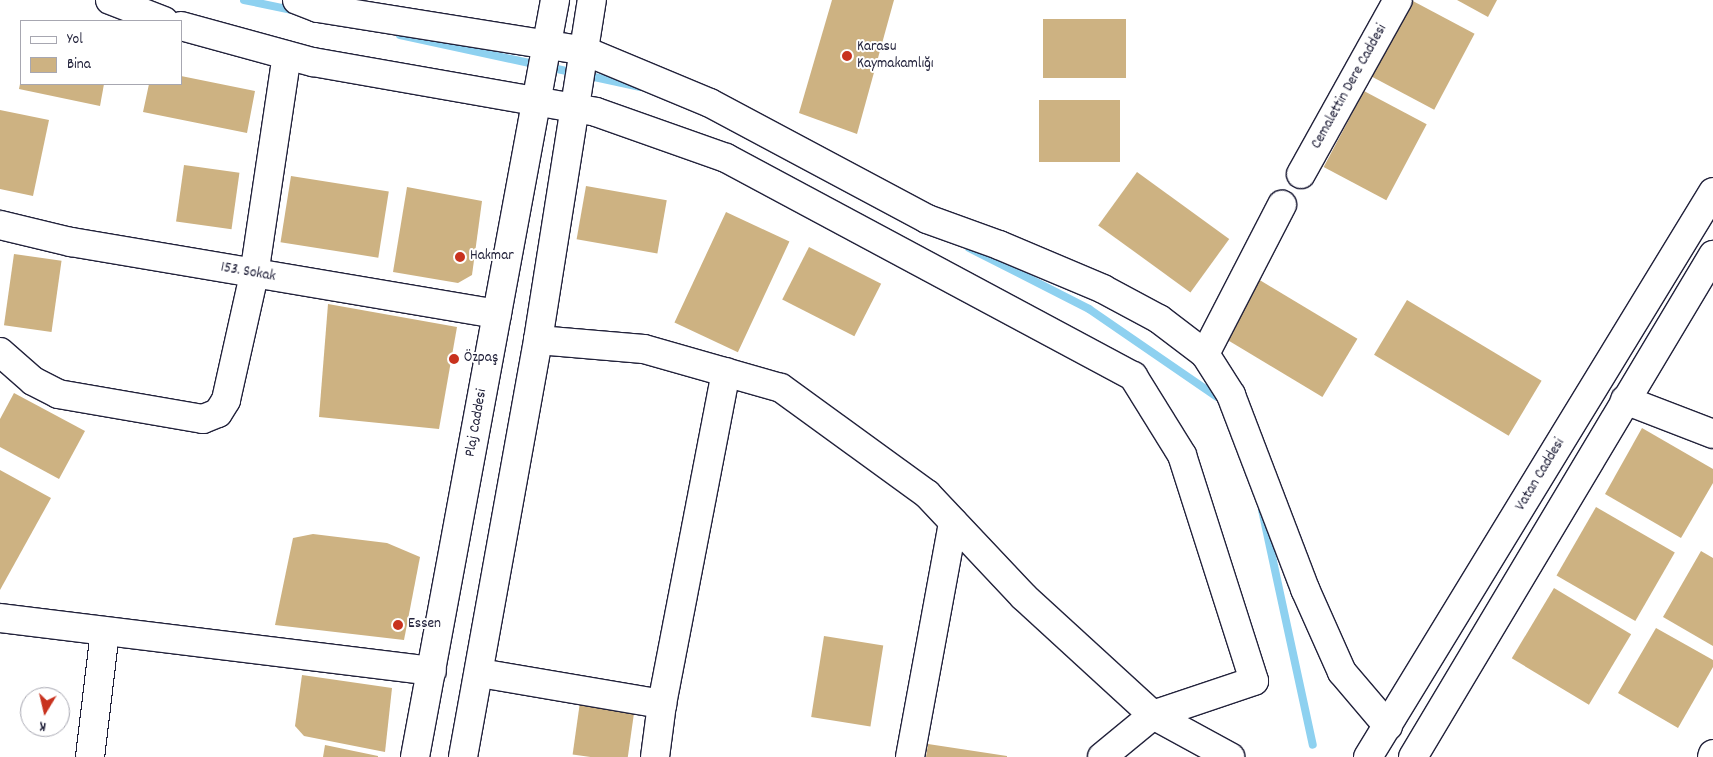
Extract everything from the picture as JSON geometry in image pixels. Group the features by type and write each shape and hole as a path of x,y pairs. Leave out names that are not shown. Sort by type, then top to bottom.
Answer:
{"street":[{"path":"110,0 161,20"},
{"path":"298,0 585,51 710,103 927,219 999,245 1103,289 1159,319 1205,354 1231,395 1305,589 1342,672 1388,726"},
{"name":"Plaj Caddesi","path":"415,757 555,0"},
{"path":"463,757 480,673 538,340 592,0"},
{"name":"Cemalettin Dere Caddesi","path":"1301,174 1398,0"},
{"path":"182,26 287,55 596,112 726,158 1133,376 1182,455 1254,681 1153,715 1102,757"},
{"path":"0,352 33,381 58,394 203,418 218,413 226,400 254,275 287,55"},
{"name":"Vatan Caddesi","path":"1368,757 1713,192"},
{"path":"1205,354 1282,205"},
{"name":"153. Sokak","path":"0,225 71,242 254,275 497,314"},
{"path":"1413,757 1713,255"},
{"path":"538,340 644,349 781,388 928,494 1024,596 1153,715 1230,757"},
{"path":"655,757 662,704 726,372"},
{"path":"1625,400 1713,434"},
{"path":"910,757 953,522"},
{"path":"0,618 432,671"},
{"path":"90,757 105,632"},
{"path":"480,673 662,704"}],"building":[{"name":"Karasu Kaymakamlığı","path":"832,0 894,0 857,134 799,113"},
{"path":"1411,0 1475,34 1434,110 1371,76"},
{"path":"1457,0 1497,0 1488,17"},
{"path":"1043,19 1126,19 1126,78 1043,78"},
{"path":"182,76 255,91 247,133 143,112 149,85 182,85"},
{"path":"20,84 104,85 100,106 19,89"},
{"path":"1364,91 1427,124 1386,200 1324,167"},
{"path":"1039,100 1120,100 1120,162 1039,162"},
{"path":"0,110 49,120 33,196 0,189"},
{"path":"184,165 239,173 232,229 176,221"},
{"path":"1137,172 1229,239 1190,292 1098,225"},
{"path":"291,176 389,191 378,258 281,242"},
{"path":"586,186 667,200 657,253 577,239"},
{"path":"407,187 482,201 472,275 458,283 393,272"},
{"path":"726,212 789,242 738,352 674,323"},
{"path":"809,247 881,284 854,336 782,300"},
{"path":"14,254 62,261 52,332 4,325"},
{"path":"1258,279 1357,339 1322,397 1223,337"},
{"path":"1407,300 1542,381 1509,436 1374,355"},
{"path":"328,304 457,327 439,429 319,417"},
{"path":"14,393 85,431 59,479 0,447 0,419"},
{"path":"1642,428 1713,469 1713,483 1681,538 1605,494"},
{"path":"0,470 51,498 0,590"},
{"path":"1596,507 1675,552 1635,621 1556,575"},
{"path":"313,534 387,543 420,557 404,640 275,625 293,538"},
{"path":"1701,551 1713,558 1713,646 1663,617"},
{"path":"1554,588 1631,634 1589,705 1512,658"},
{"path":"1656,628 1713,660 1713,667 1678,728 1618,693"},
{"path":"824,636 883,645 870,726 811,717"},
{"path":"302,675 392,688 385,752 304,736 295,726"},
{"path":"580,702 634,710 628,757 591,757 573,754"},
{"path":"928,744 1007,756 1007,757 926,757"},
{"path":"325,745 378,756 378,757 323,757"}],"waterway":[{"path":"244,0 296,11"},
{"path":"400,35 640,87"},
{"path":"969,248 1089,309 1217,397"},
{"path":"1262,510 1313,745"}],"place":[{"name":"Karasu Kaymakamlığı","path":"847,56"},
{"name":"Hakmar","path":"460,257"},
{"name":"Özpaş","path":"454,359"},
{"name":"Essen","path":"398,625"}]}
